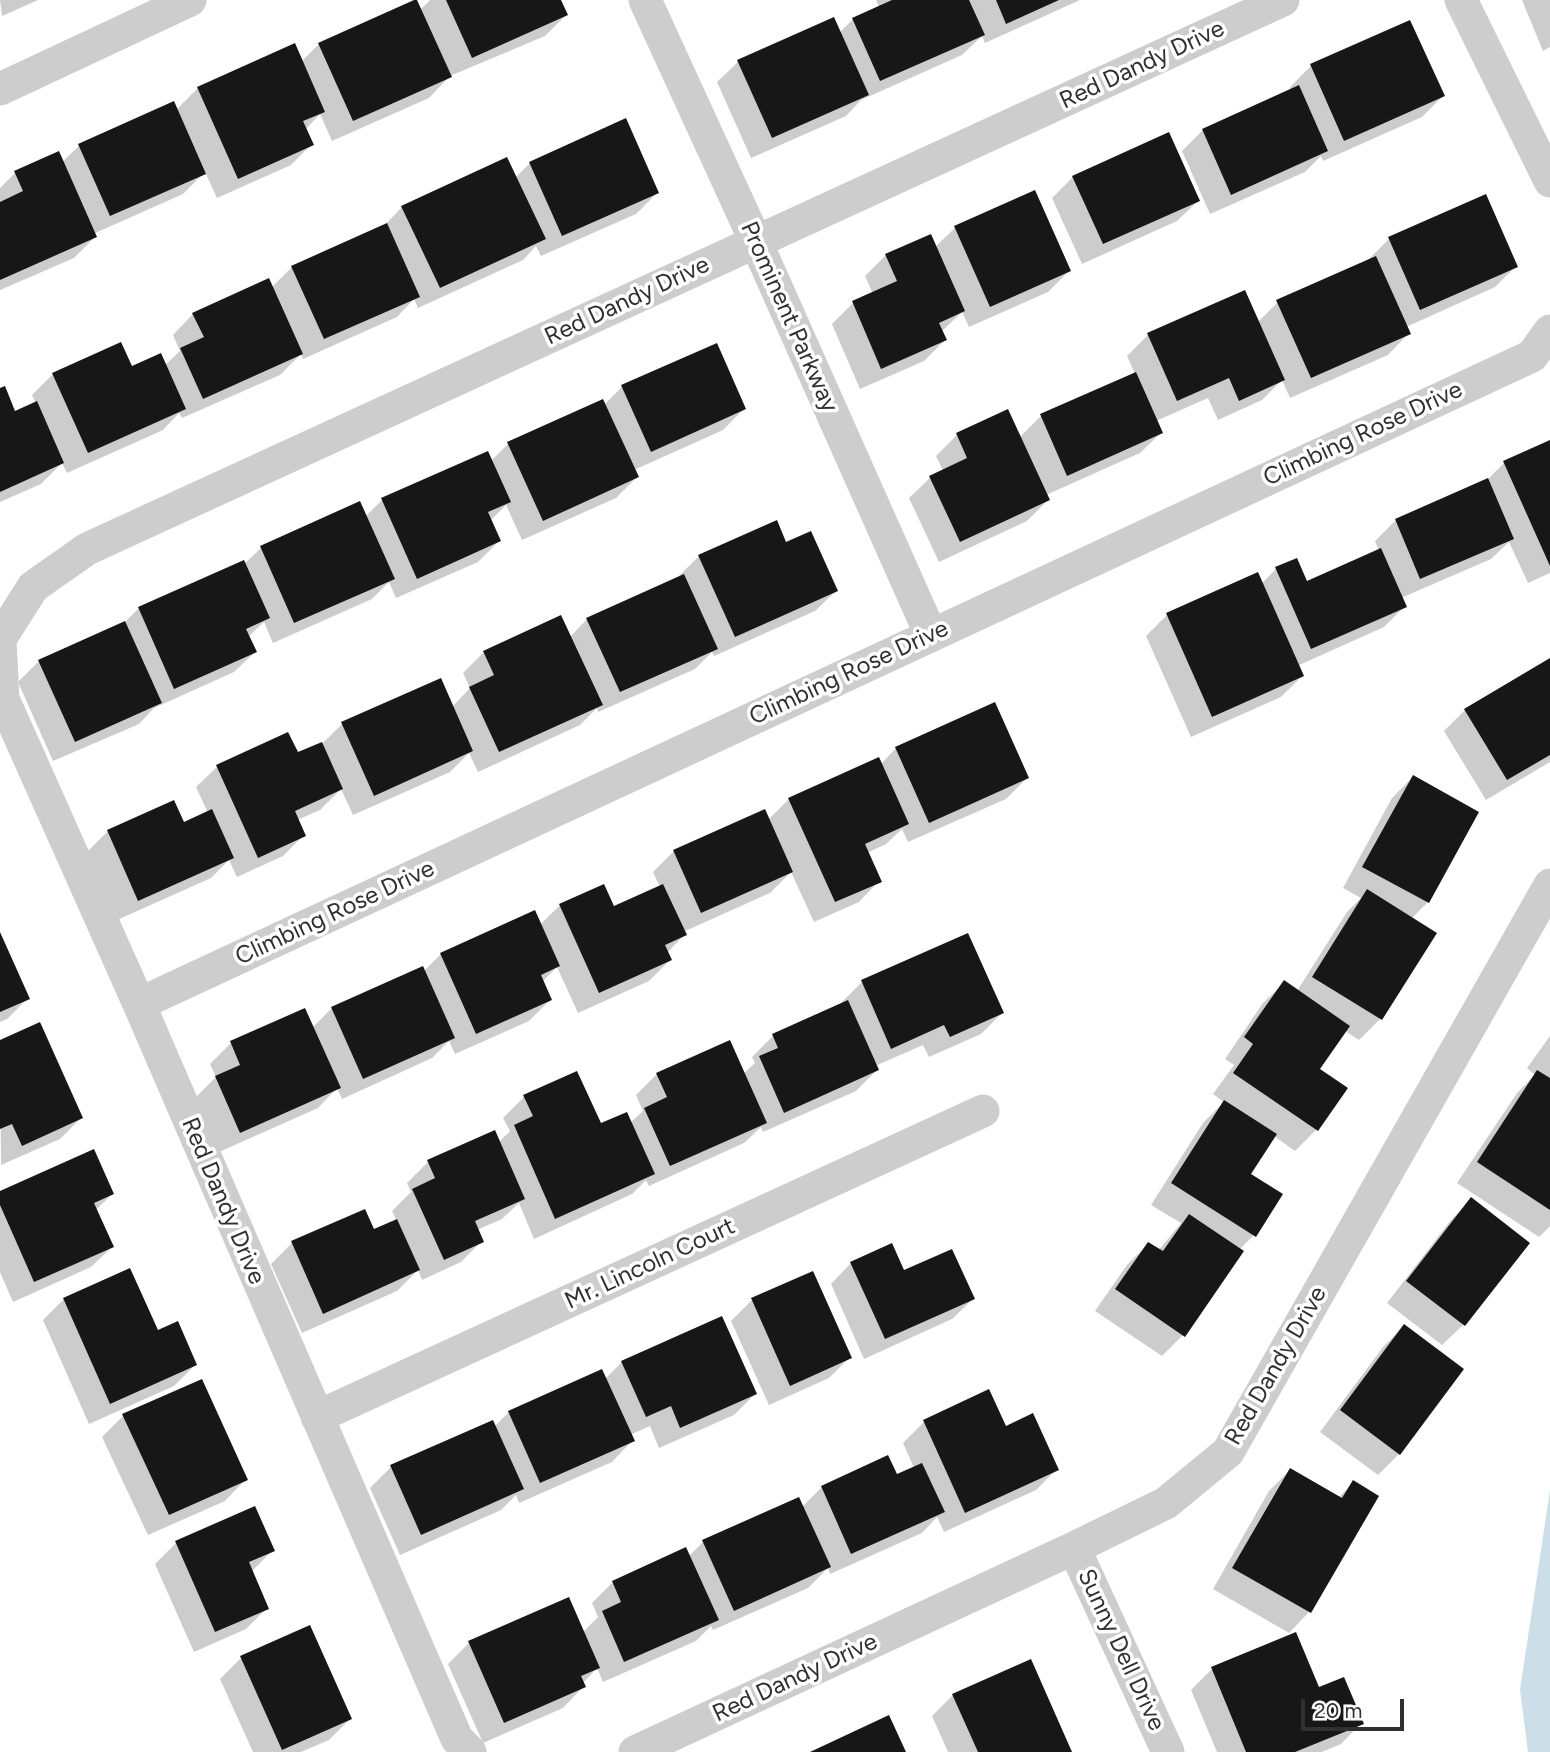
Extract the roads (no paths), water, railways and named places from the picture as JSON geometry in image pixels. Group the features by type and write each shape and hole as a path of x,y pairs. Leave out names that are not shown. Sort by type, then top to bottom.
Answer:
{"street":[{"path":"0,89 190,0"},
{"name":"Prominent Parkway","path":"645,0 756,242 930,635"},
{"name":"Red Dandy Drive","path":"470,1752 457,1739 139,1004 3,699 0,640 33,587 87,549 1283,0"},
{"path":"1461,0 1550,181"},
{"name":"Climbing Rose Drive","path":"139,1004 1532,356 1550,331"},
{"name":"Red Dandy Drive","path":"635,1752 1166,1503 1228,1451 1550,885"},
{"name":"Mr. Lincoln Court","path":"317,1417 982,1111"},
{"name":"Sunny Dell Drive","path":"1074,1548 1168,1752"}]}
